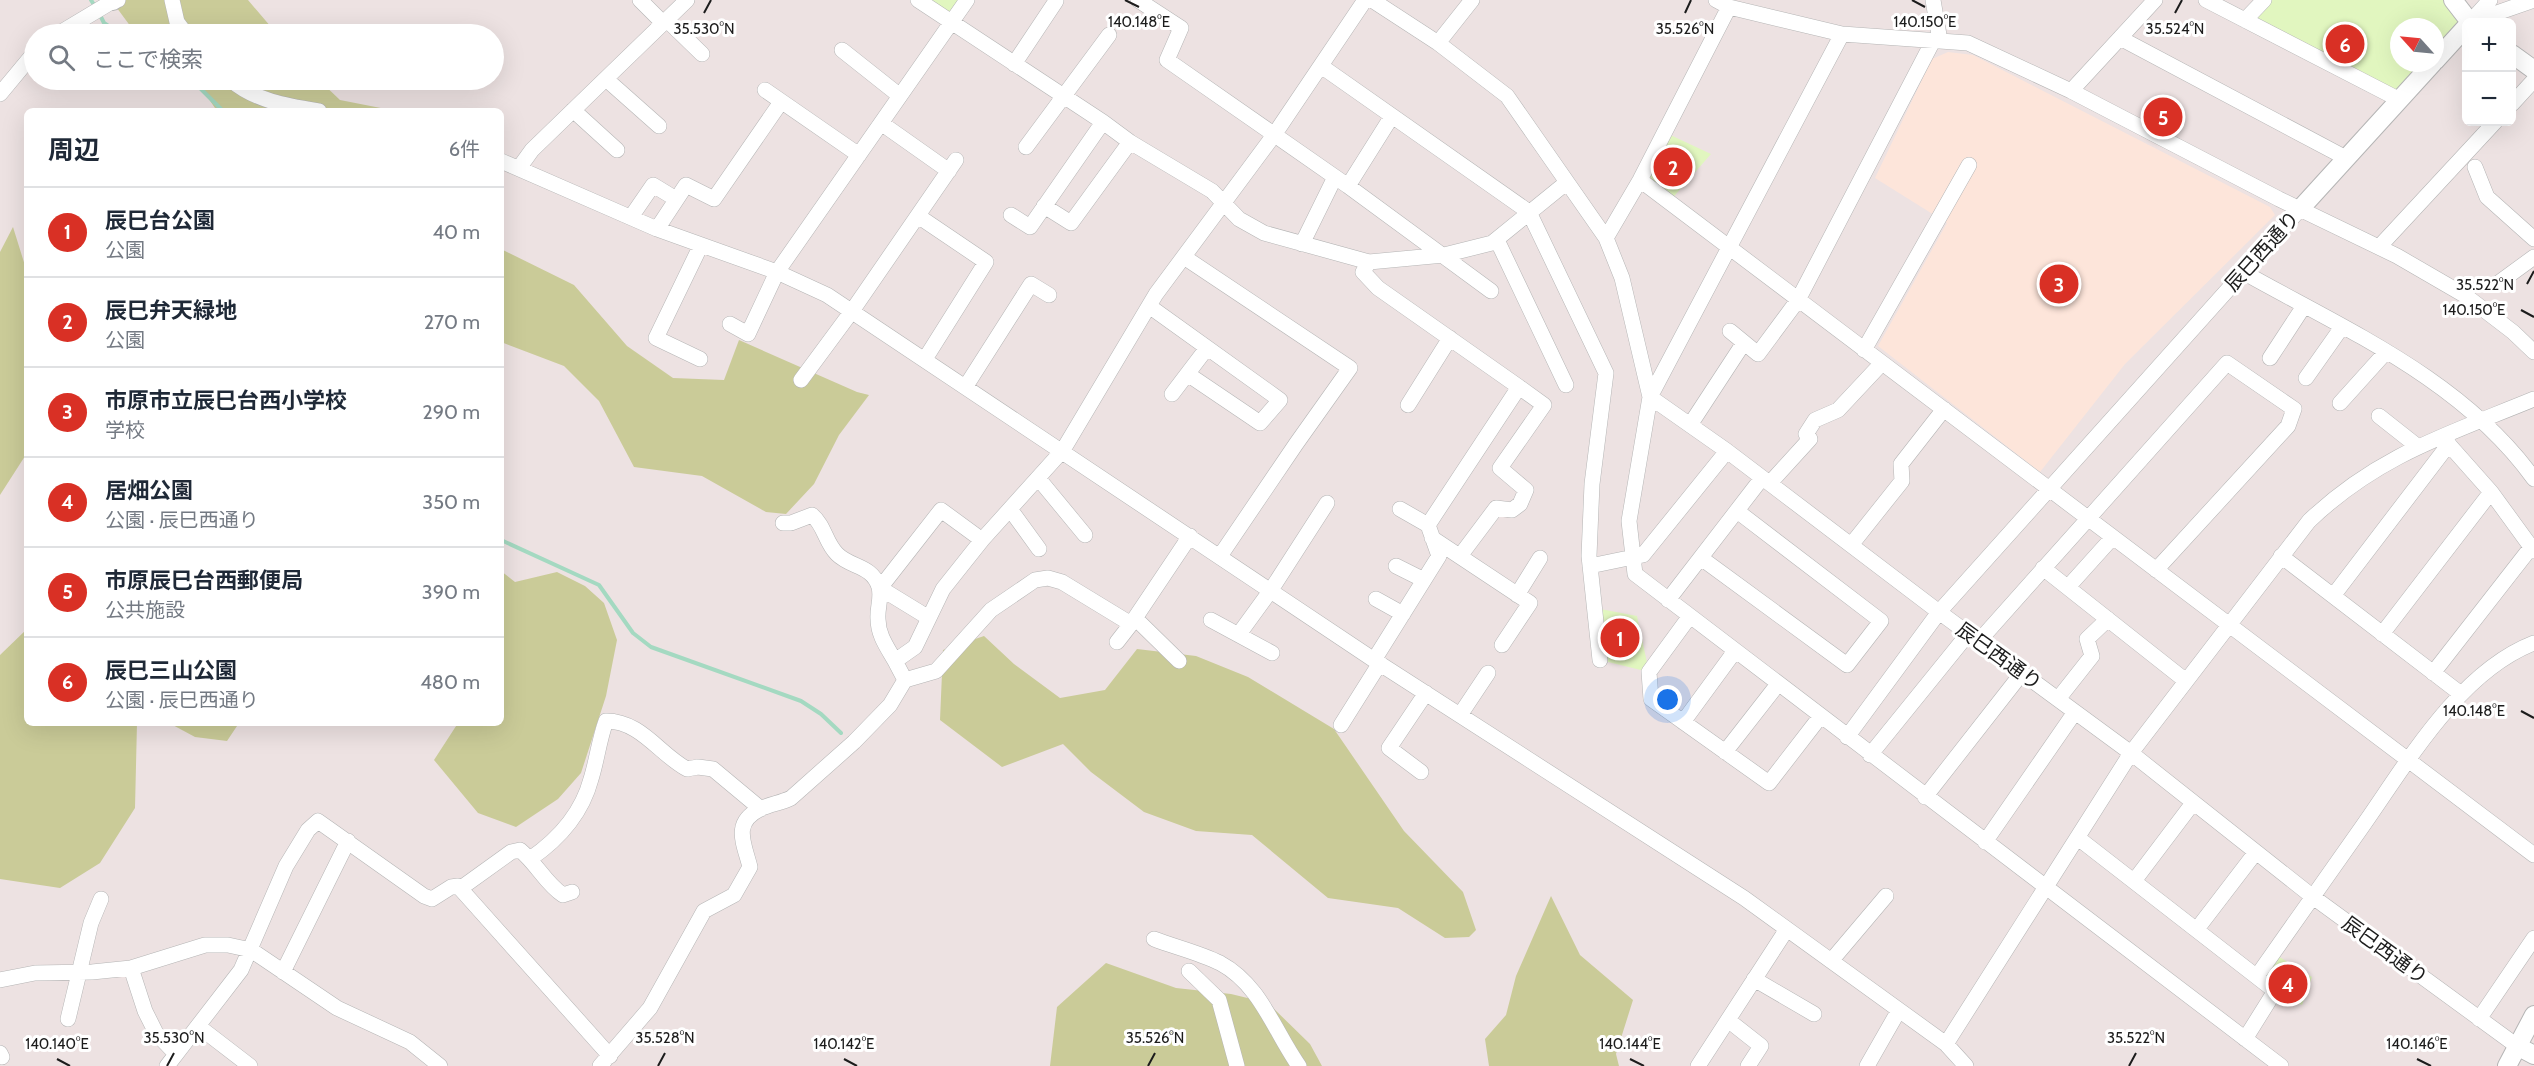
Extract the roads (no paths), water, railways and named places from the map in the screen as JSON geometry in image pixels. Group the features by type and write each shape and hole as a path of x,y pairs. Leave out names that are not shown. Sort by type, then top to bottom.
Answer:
{"street":[{"path":"74,24 113,0 118,0"},
{"path":"172,0 178,24"},
{"path":"640,0 702,54"},
{"path":"519,168 532,150 687,0"},
{"path":"918,0 1130,142 1212,190 1222,204 1239,219 1264,233 1302,244 1369,262 1444,255 1492,243 1566,183"},
{"path":"730,324 748,334 777,272 967,0"},
{"path":"1138,0 1181,28 1167,60 1348,186 1491,291"},
{"path":"895,661 915,647 943,589 982,540 1063,450 1149,306 1274,135 1365,0"},
{"path":"1372,0 1438,43 1507,96 1606,238 1622,278 1650,396 1766,480 1939,612 1847,737"},
{"path":"1438,43 1472,0"},
{"path":"1730,331 1758,354 1798,300 1937,41 1933,0"},
{"path":"2071,91 2155,0"},
{"path":"2206,0 2400,100"},
{"path":"2245,20 2264,0"},
{"path":"2453,0 2467,18"},
{"path":"2474,18 2490,0"},
{"path":"2482,18 2534,0"},
{"path":"1014,64 1056,2"},
{"path":"1606,238 1640,180 1723,4 1842,34 1968,43 2071,91 2379,247 2466,296 2513,332 2534,352"},
{"name":"辰巳西通り","path":"2444,51 2462,31"},
{"path":"1842,34 1650,396 1629,521 1635,574 2281,1066"},
{"path":"1026,147 1109,35"},
{"path":"2120,38 2346,158"},
{"path":"842,50 900,96"},
{"path":"2516,57 2534,70"},
{"path":"0,94 24,64"},
{"path":"1321,66 1530,212 1606,373 1592,484 1590,566 1600,660"},
{"name":"辰巳西通り","path":"2425,72 1939,612 2131,753 2313,897 2479,1019 2534,1055"},
{"path":"606,79 659,126"},
{"path":"2516,99 2534,80"},
{"path":"243,90 273,103 302,108"},
{"path":"765,90 859,155"},
{"path":"657,229 686,185 714,199 782,102"},
{"path":"573,110 617,150"},
{"path":"1348,186 1392,116"},
{"path":"1011,215 1030,227 1103,122"},
{"path":"801,380 852,311 952,166 881,123"},
{"path":"2379,247 2491,126"},
{"path":"1044,206 1071,223 1130,142"},
{"path":"504,162 657,229 777,272 827,295 1377,661 1743,898 1946,1044 1966,1066"},
{"path":"1864,350 1969,165"},
{"path":"2475,167 2487,197 2534,238"},
{"path":"1302,244 1335,177"},
{"path":"1640,180 2534,855"},
{"path":"631,218 653,185 676,199"},
{"path":"918,216 986,262 925,359"},
{"path":"1497,240 1566,385"},
{"path":"700,359 656,338 701,245"},
{"path":"1184,257 1350,368 1220,556"},
{"path":"2497,284 2534,257"},
{"path":"1369,262 1363,272 1378,288 1544,405 1500,468 1526,490 1520,504 1512,510 1496,508 1460,556"},
{"path":"2243,272 2421,372 2483,420 2534,479"},
{"path":"966,386 1031,284 1049,295"},
{"path":"1149,306 1280,400 1260,423 1189,375"},
{"path":"2270,358 2304,306"},
{"path":"2306,378 2342,327"},
{"path":"1408,405 1450,338"},
{"path":"1690,424 1743,344"},
{"path":"1172,394 1189,375 1207,348"},
{"path":"2340,403 2386,352"},
{"path":"1668,600 1737,511 1809,439 1806,434 1815,420 1838,410 1882,363"},
{"path":"1870,755 1974,638 2043,568 2227,363 2294,409 2288,426 2156,570"},
{"path":"1430,531 1519,387"},
{"path":"1946,1044 2131,753 2309,521 2333,498 2380,465 2417,446 2445,440 2483,420 2534,399"},
{"path":"1851,545 1902,481 1901,464 1944,410"},
{"path":"2379,417 2417,446"},
{"path":"2433,673 2533,549 2491,492 2445,440"},
{"path":"2332,596 2445,440"},
{"path":"1590,566 1643,555 1727,451"},
{"path":"1038,478 1084,534"},
{"path":"2382,634 2491,492"},
{"path":"1239,634 1271,590 1327,503"},
{"path":"1010,509 1039,549"},
{"path":"1400,509 1460,556 1530,603 1502,645"},
{"path":"880,588 941,510 982,540"},
{"path":"1701,558 1847,665 1881,621 1737,511"},
{"path":"783,523 791,523 812,515 819,521 837,554 874,574 880,588 877,616 879,633 905,680"},
{"path":"1341,725 1402,614 1439,556 1430,531"},
{"path":"1117,642 1190,536"},
{"path":"2068,587 2113,537"},
{"path":"2281,556 2461,694"},
{"path":"1517,595 1540,558"},
{"path":"1396,566 1424,580"},
{"path":"2043,568 2186,681"},
{"path":"132,968 145,1011 172,1060 241,970 286,866 308,830 318,820 424,896 432,899 452,887 461,888 605,1061 650,1008 704,911 734,894 745,877 750,867 741,832 745,820 761,808 779,804 791,798 854,742 890,705 905,680 936,671 992,610 1035,580 1048,578 1062,582 1133,621 1179,661"},
{"path":"880,588 928,618"},
{"path":"1376,599 1402,614"},
{"path":"1690,616 1648,672 1652,699 1769,783 1820,717"},
{"path":"2058,699 2092,656 2087,639 2108,619"},
{"path":"1210,620 1272,653"},
{"path":"2257,976 2408,761 2461,694 2488,669 2516,651 2534,643"},
{"path":"1683,722 1735,651"},
{"path":"1460,715 1488,673"},
{"path":"1925,797 2022,674"},
{"path":"1725,752 1778,684"},
{"path":"1421,772 1389,748 1426,693"},
{"path":"1986,842 2075,712"},
{"path":"530,859 553,841 578,811 592,778 606,721 617,721 633,728 687,769 698,767 713,769 761,808"},
{"path":"2134,881 2193,803"},
{"path":"2078,838 2275,991 2245,1039"},
{"path":"283,972 348,842"},
{"path":"461,888 511,852 520,850 553,888 563,895 572,892"},
{"path":"2197,929 2256,852"},
{"path":"1831,961 1886,896"},
{"path":"68,1019 91,923 101,899"},
{"path":"1698,1066 1787,929"},
{"path":"2479,1019 2534,938"},
{"path":"1154,939 1220,963 1244,980 1258,998 1299,1066"},
{"path":"0,980 36,973 132,968 205,945 228,945 251,950 337,1008 410,1042 440,1066"},
{"path":"1189,971 1219,1000 1236,1066"},
{"path":"1754,978 1814,1014"},
{"path":"1867,1066 1899,1010"},
{"path":"2507,1066 2534,1015"},
{"path":"1728,1020 1761,1046 1749,1066"},
{"path":"198,1026 250,1066"}],"waterway":[{"path":"91,0 96,8"},
{"path":"100,15 105,24"},
{"path":"202,90 220,108"},
{"path":"504,541 599,585 633,633 651,647 801,701 821,714 841,733"}],"place":[{"name":"辰巳三山公園","path":"2345,44"},
{"name":"市原辰巳台西郵便局","path":"2163,117"},
{"name":"辰巳弁天緑地","path":"1673,167"},
{"name":"市原市立辰巳台西小学校","path":"2059,284"},
{"name":"辰巳台公園","path":"1620,638"},
{"name":"居畑公園","path":"2288,984"}]}
